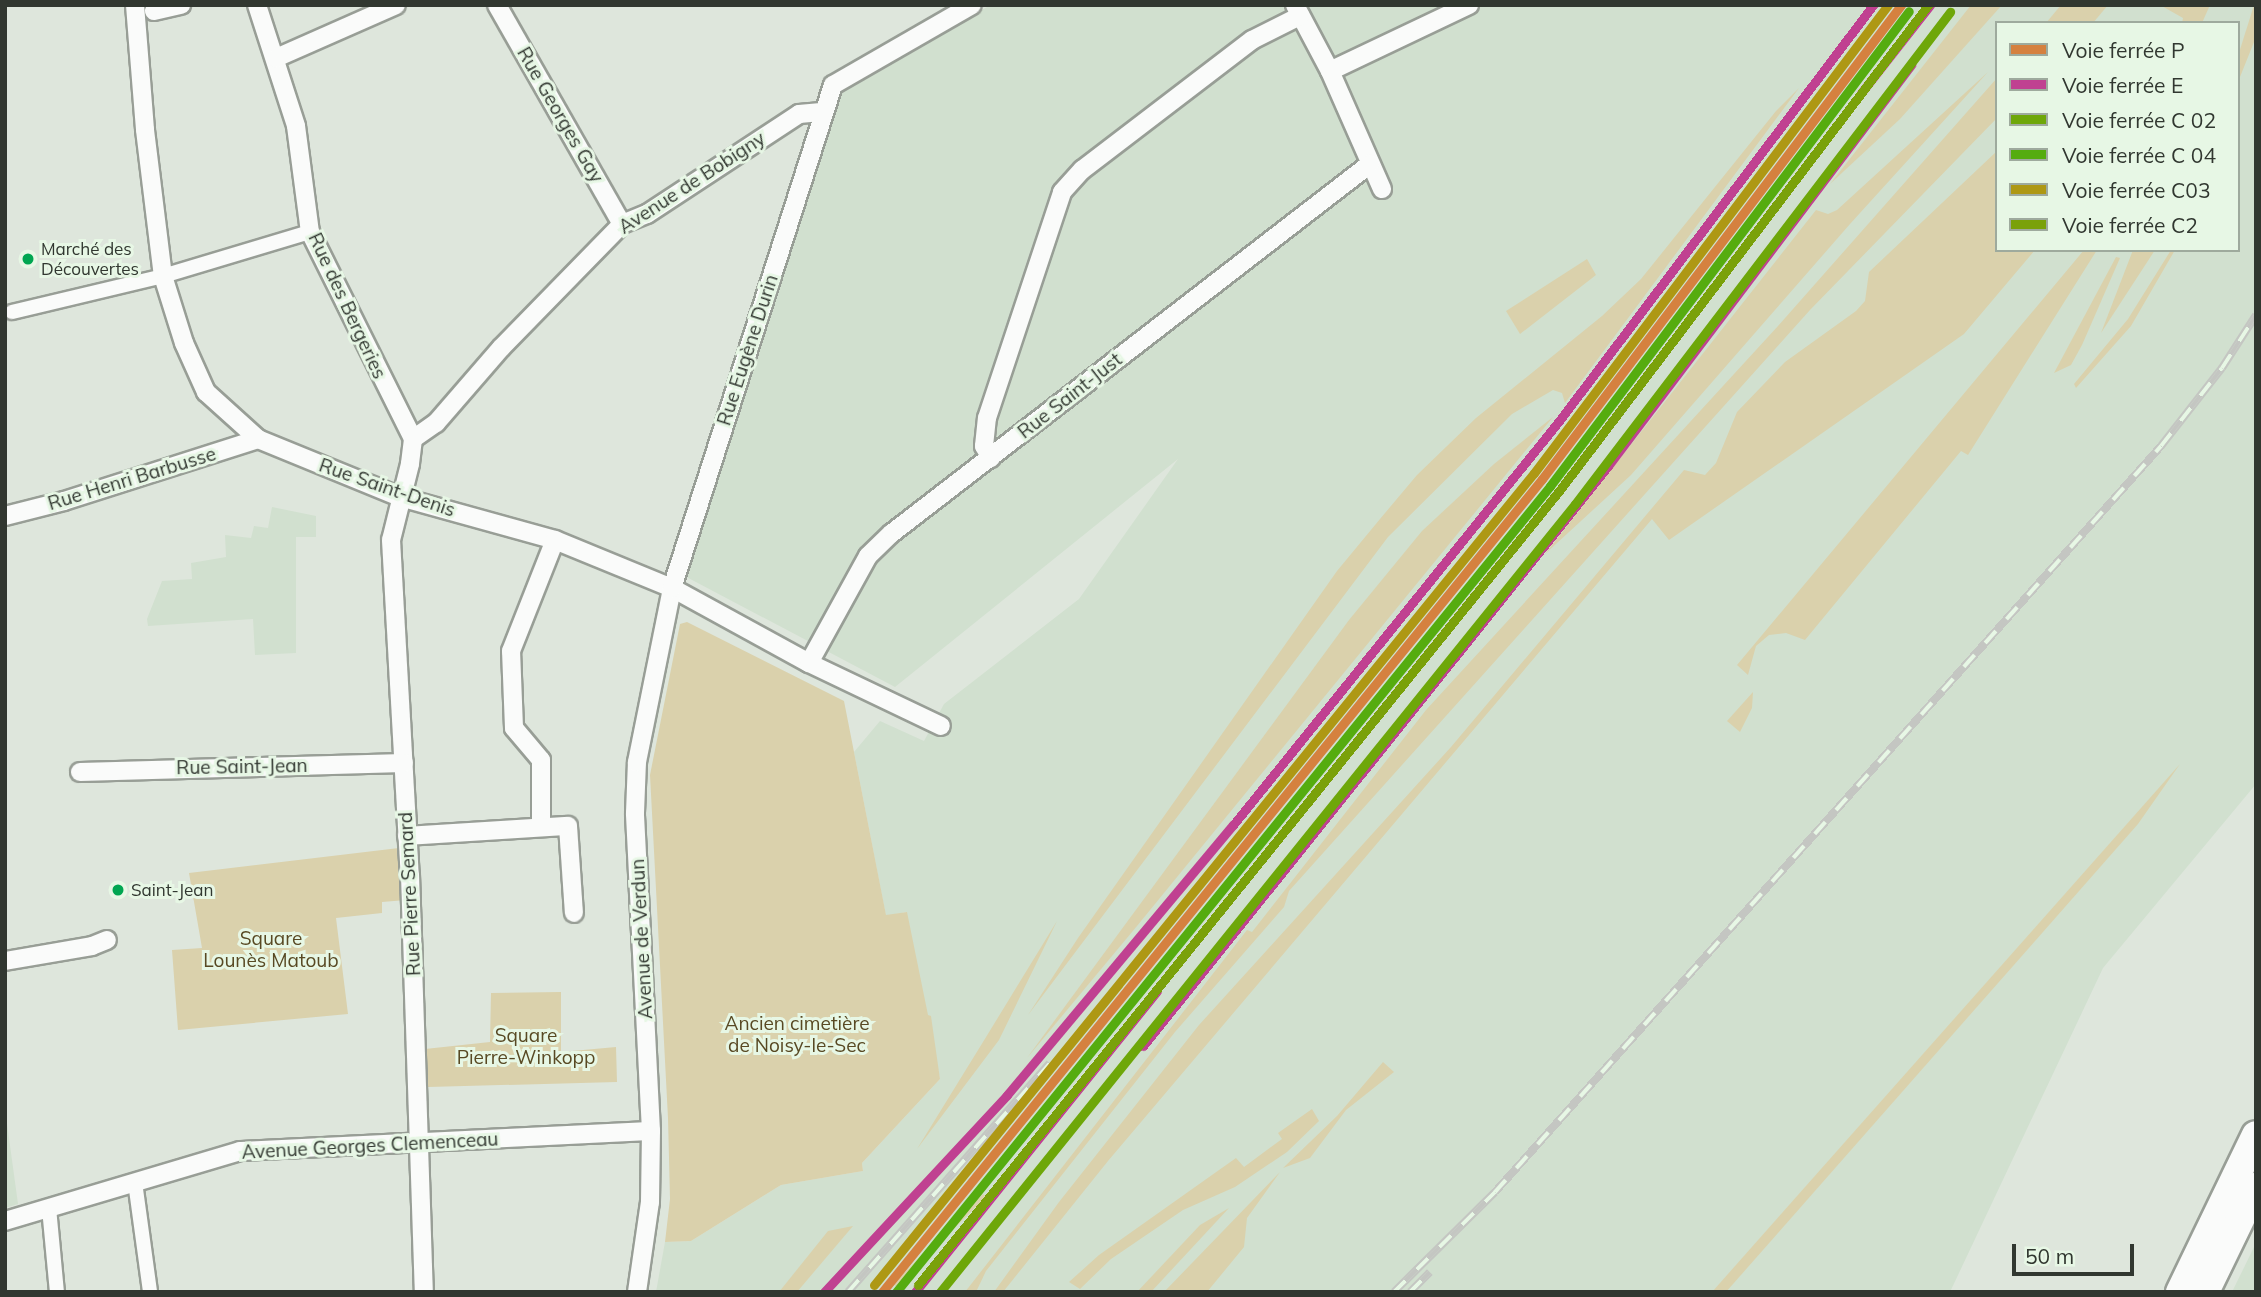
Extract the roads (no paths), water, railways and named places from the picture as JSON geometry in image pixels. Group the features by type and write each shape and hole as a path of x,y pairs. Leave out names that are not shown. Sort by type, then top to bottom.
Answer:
{"main road":[{"path":"2180,1292 2256,1135"},
{"path":"2205,1292 2256,1187"}],"street":[{"name":"Rue Saint-Denis","path":"135,5 145,130 163,276 184,344 206,392 258,439 400,496 555,540 673,589 809,663 941,726"},
{"path":"154,11 181,5"},
{"name":"Rue des Bergeries","path":"257,5 296,126 310,232 413,439"},
{"path":"276,58 396,5"},
{"name":"Rue Georges Gay","path":"498,5 622,224"},
{"path":"824,111 834,85 972,5"},
{"path":"1331,71 1469,5"},
{"path":"990,458 984,446 987,418 1062,192 1082,170 1252,40 1297,11 1331,71 1382,189"},
{"name":"Avenue de Bobigny","path":"413,439 436,423 501,348 622,224 647,214 799,114 824,111"},
{"name":"Rue Eugène Durin","path":"673,589 824,111"},
{"name":"Rue Saint-Just","path":"809,663 868,556 892,533 1370,164"},
{"path":"12,312 163,276 310,232"},
{"name":"Rue Henri Barbusse","path":"5,516 64,501 258,439"},
{"name":"Rue Pierre Semard","path":"413,439 410,464 391,540 404,764 424,1292"},
{"path":"541,825 541,760 514,728 511,651 555,540"},
{"name":"Avenue de Verdun","path":"637,1292 650,1202 651,1131 635,813 638,762 673,589"},
{"name":"Rue Saint-Jean","path":"80,772 404,764"},
{"path":"407,836 541,825 568,826 574,913"},
{"path":"5,961 92,946 107,940"},
{"name":"Avenue Georges Clemenceau","path":"5,1221 240,1151 651,1131"},
{"path":"135,1182 150,1292"},
{"path":"49,1208 57,1292"}],"railway":[{"path":"1394,1292 1495,1192 2161,446 2222,368 2256,315"},
{"path":"848,1292 1050,1063"},
{"path":"1410,1292 1430,1272"}],"rail line":[{"name":"E","path":"824,1292 1007,1095 1233,825 1559,421 1873,5"},
{"name":"C03","path":"874,1285 1534,473 1888,5"},
{"name":"P","path":"882,1292 1542,479 1901,5"},
{"name":"C2","path":"918,1285 1559,491 1928,5"},
{"name":"E","path":"1861,93 1930,5"},
{"name":"E","path":"1143,1046 1608,466 1911,65"},
{"name":"E","path":"915,1292 1157,991"}],"place":[{"name":"Marché des Découvertes","path":"28,259"},
{"name":"Saint-Jean","path":"118,890"}],"park label":[{"name":"Square Lounès Matoub","path":"271,950"},
{"name":"Ancien cimetière de Noisy-le-Sec","path":"797,1035"},
{"name":"Square Pierre-Winkopp","path":"526,1047"}]}
